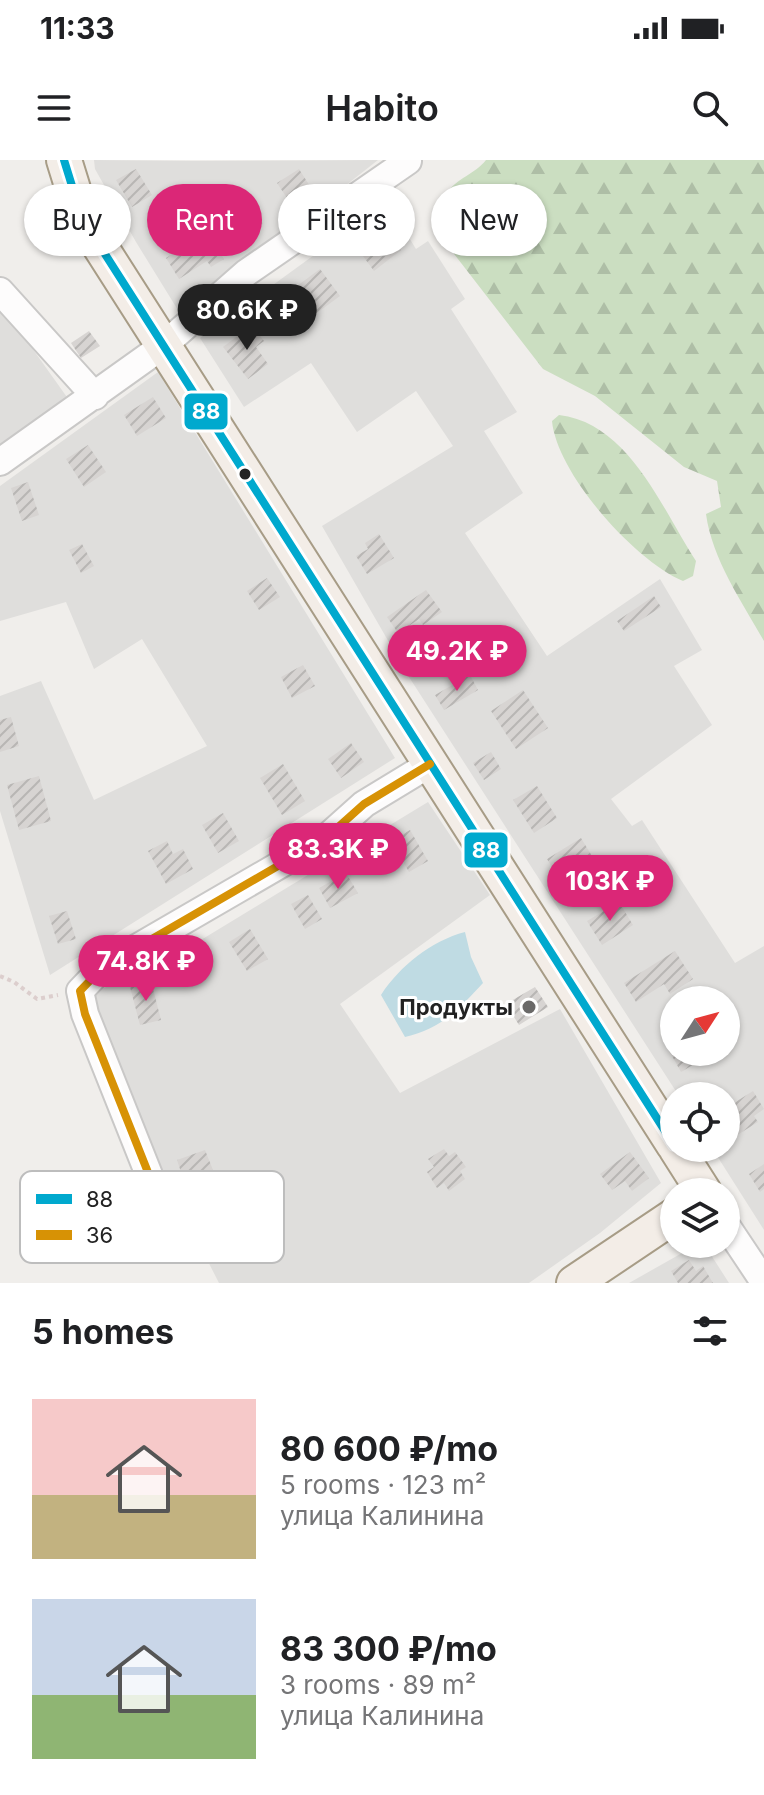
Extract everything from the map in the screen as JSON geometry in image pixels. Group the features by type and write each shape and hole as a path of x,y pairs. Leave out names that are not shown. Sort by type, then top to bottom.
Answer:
{"main road":[{"path":"64,160 77,202 96,240 660,1124"},
{"path":"574,1283 660,1225"}],"street":[{"path":"0,462 164,345 246,273 408,161"},
{"path":"0,291 95,396"},
{"path":"147,1171 85,1014 80,991 102,968 326,838 364,804 430,764"},
{"path":"740,1246 764,1282"}],"path":[{"path":"0,976 37,999 80,991"}],"shaded area":[{"path":"94,160 378,160 347,184 278,184 278,239 262,251 262,184 147,184 147,256 256,256 181,315 131,233 131,184 103,184"},
{"path":"428,241 431,256 438,256 465,299 451,309 517,412 484,431 523,493 465,533 547,656 660,579 702,650 674,666 712,725 611,799 632,826 642,820 735,963 764,946 764,1230 740,1192 740,1178 731,1178 721,1162 740,1162 740,1082 670,1082 409,677 322,526 453,446 416,391 357,432 311,363 244,407 200,338 313,256 415,256 415,247"},
{"path":"0,303 69,400 0,446"},
{"path":"158,372 395,758 50,975 0,811 0,696 41,681 94,800 207,746 142,639 94,669 66,602 0,621 0,486"},
{"path":"428,802 490,895 340,1004 400,1093 560,1009 660,1184 600,1233 529,1283 219,1283 209,1263 284,1263 284,1171 162,1171 145,1138 97,1009 94,993 196,943"},
{"path":"673,1258 713,1258 729,1283 629,1283"}],"green space":[{"path":"486,160 764,160 764,641 729,580 709,531 706,514 721,507 717,481 684,467 595,396 543,369 456,256 547,256 547,184 455,184"},
{"path":"559,415 584,421 624,451 656,494 696,561 693,576 683,581 664,571 622,536 601,513 568,466 557,442 552,421"}],"water":[{"path":"465,932 471,957 483,983 439,1023 405,1037 381,995 397,974 417,956"}],"building":[{"path":"136,169 147,187 147,198 132,207 131,184 118,184 116,180"},
{"path":"299,169 309,184 278,184"},
{"path":"222,256 224,259 211,267 207,261 179,279 166,258"},
{"path":"363,256 393,256 374,271"},
{"path":"320,269 340,296 306,321 286,294"},
{"path":"252,325 264,341 256,347 268,364 248,379 223,347"},
{"path":"89,331 100,346 81,358 71,343"},
{"path":"153,397 166,418 137,436 124,415"},
{"path":"88,445 106,472 84,487 66,459"},
{"path":"28,482 39,515 22,521 11,488"},
{"path":"379,534 394,558 367,574 356,556 368,549 365,543"},
{"path":"82,544 94,566 81,573 69,550"},
{"path":"267,578 280,597 259,610 247,591"},
{"path":"426,590 442,612 423,625 419,619 398,633 387,617"},
{"path":"654,596 661,607 624,631 617,621"},
{"path":"303,665 315,686 292,698 281,677"},
{"path":"470,675 478,690 444,710 435,695"},
{"path":"523,690 548,728 516,749 491,711"},
{"path":"11,717 19,746 0,752 0,720"},
{"path":"351,743 364,762 341,778 328,759"},
{"path":"491,752 501,769 484,780 473,763"},
{"path":"283,764 305,801 282,815 260,778"},
{"path":"39,776 51,821 19,830 7,785"},
{"path":"537,786 557,818 534,833 513,800"},
{"path":"223,813 239,841 218,853 202,825"},
{"path":"410,830 428,861 409,872 391,841"},
{"path":"581,838 595,861 561,882 547,859"},
{"path":"167,841 173,854 183,849 193,869 166,884 148,851"},
{"path":"346,873 358,893 330,908 319,888"},
{"path":"308,895 322,919 305,929 291,904"},
{"path":"619,902 633,925 602,945 587,921"},
{"path":"67,911 76,939 58,944 49,916"},
{"path":"250,929 268,959 247,971 229,942"},
{"path":"675,951 693,979 682,986 664,984 636,1002 624,983"},
{"path":"151,981 161,1020 140,1025 130,987"},
{"path":"535,987 548,1007 519,1025 506,1004"},
{"path":"678,1066 691,1066 681,1072"},
{"path":"753,1091 764,1109 754,1116 758,1122 740,1133 740,1099"},
{"path":"444,1149 449,1156 455,1152 466,1167 460,1171 465,1179 449,1191 444,1183 437,1188 427,1172 434,1167 428,1159"},
{"path":"205,1150 213,1170 181,1171 177,1160"},
{"path":"630,1152 649,1178 632,1191 625,1181 612,1190 600,1174"},
{"path":"764,1164 764,1189 760,1192 749,1174"},
{"path":"689,1260 696,1271 703,1266 713,1283 678,1283 671,1271"}],"transit line":[{"name":"88","path":"64,160 77,202 96,240 660,1123"},
{"name":"36","path":"147,1171 85,1014 80,991 102,968 326,838 364,804 430,764"}],"place":[{"name":"Продукты","path":"529,1007"}]}
